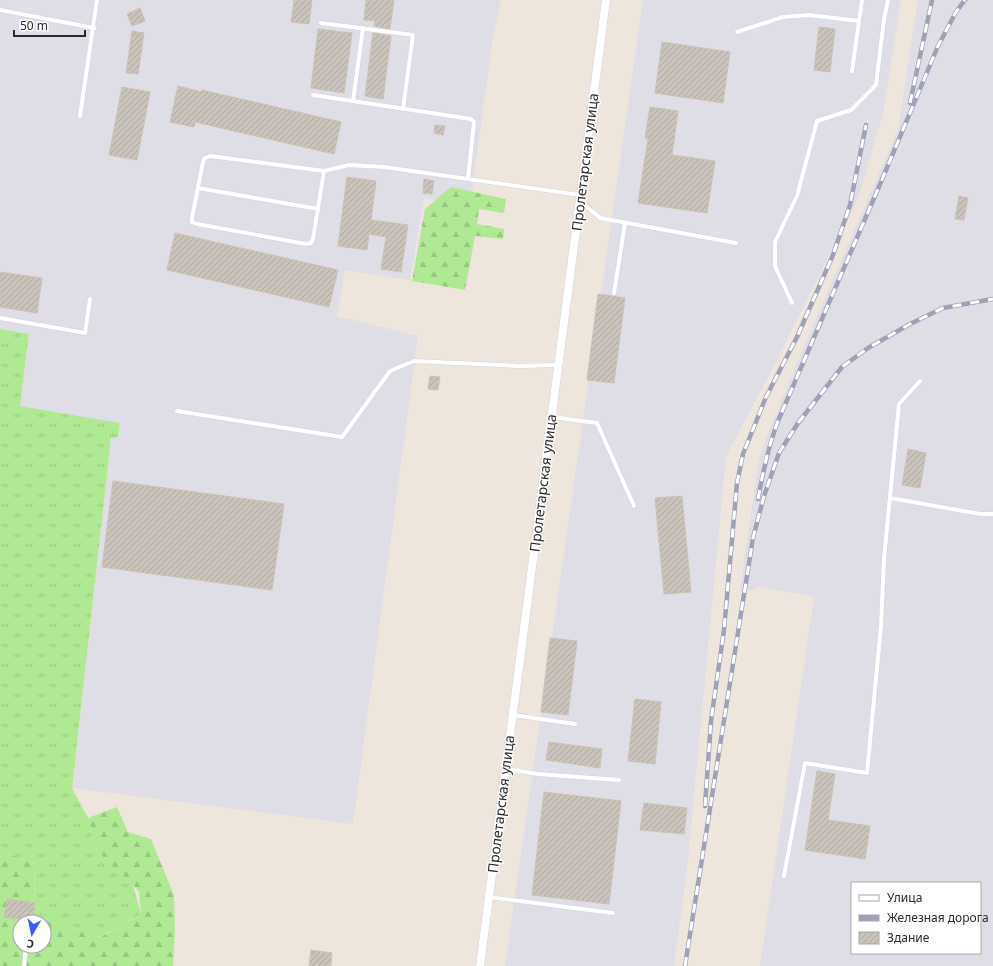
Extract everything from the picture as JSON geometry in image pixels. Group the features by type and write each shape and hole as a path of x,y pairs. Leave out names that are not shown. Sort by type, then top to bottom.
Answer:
{"street":[{"name":"Пролетарская улица","path":"480,966 606,0"}],"lane":[{"path":"80,116 98,0"},
{"path":"852,72 862,0"},
{"path":"792,303 775,266 775,242 797,196 817,121 851,110 876,85 884,19 888,0"},
{"path":"0,10 94,28"},
{"path":"737,32 783,17 809,15 859,21"},
{"path":"321,22 413,35 403,109"},
{"path":"353,101 363,28"},
{"path":"313,95 474,120 468,179"},
{"path":"324,171 313,239 311,243 306,244 192,222 203,162 205,158 210,156 324,171 349,165 377,166 468,179 580,198 600,218 736,242"},
{"path":"198,188 318,209"},
{"path":"614,293 625,223"},
{"path":"0,318 85,333 90,299"},
{"path":"177,411 342,437 390,372 414,361 518,366 558,365"},
{"path":"784,876 805,763 868,773 881,626 884,559 899,404 920,381"},
{"path":"552,417 597,423 634,506"},
{"path":"890,498 980,514 993,514"},
{"path":"513,715 576,724"},
{"path":"506,769 538,774 619,780"},
{"path":"489,897 613,913"},
{"path":"24,966 25,954"}],"shaded area":[{"path":"0,0 501,0 492,43 470,205 424,198 410,280 345,270 337,316 418,336 353,824 72,788 111,437 118,437 120,423 20,406 29,335 0,329"},
{"path":"643,0 901,0 883,113 859,197 770,373 726,456 688,859 674,966 505,966"},
{"path":"918,0 993,0 993,966 760,966 814,597 756,586 755,591 740,589 759,459 796,365 898,130"}],"green space":[{"path":"451,187 506,199 504,213 479,209 477,224 504,229 503,239 475,236 465,290 412,281 425,209"},
{"path":"0,329 29,334 20,406 120,423 118,437 111,438 72,788 88,818 97,851 133,885 141,914 100,937 52,922 52,914 34,914 35,864 0,850"},
{"path":"117,807 128,832 151,839 174,895 175,930 173,966 0,966 0,850 35,864 34,914 12,914 12,954 52,954 52,922 101,937 141,914 139,891 97,851 88,818"}],"building":[{"path":"294,0 312,0 309,24 291,22"},
{"path":"366,0 394,0 390,29 374,26 375,21 364,20"},
{"path":"140,8 145,21 132,26 127,14"},
{"path":"819,27 835,29 830,72 814,70"},
{"path":"318,29 352,33 344,93 311,88"},
{"path":"132,31 144,33 138,74 126,73"},
{"path":"373,33 391,36 383,99 365,96"},
{"path":"662,42 730,52 723,103 655,93"},
{"path":"178,86 201,92 202,90 341,122 334,154 195,122 194,127 170,122"},
{"path":"122,87 150,92 137,160 109,155"},
{"path":"650,107 678,111 672,155 715,161 707,213 638,203 648,139 645,138"},
{"path":"435,125 445,126 443,135 434,133"},
{"path":"347,177 376,181 371,220 408,225 401,272 381,269 386,237 369,234 367,250 338,246"},
{"path":"424,179 434,181 432,194 423,193"},
{"path":"959,196 968,198 964,220 955,219"},
{"path":"175,233 338,270 329,307 167,270"},
{"path":"0,272 42,278 37,313 0,307"},
{"path":"598,294 625,298 614,383 587,380"},
{"path":"430,376 440,377 438,390 428,389"},
{"path":"908,449 926,453 920,488 902,485"},
{"path":"113,481 284,504 272,590 102,567"},
{"path":"682,496 691,592 664,594 655,498"},
{"path":"550,638 577,641 568,715 541,712"},
{"path":"635,699 661,702 655,764 628,761"},
{"path":"549,742 602,749 600,768 546,760"},
{"path":"817,771 835,774 828,820 870,826 865,859 805,850"},
{"path":"544,792 621,801 609,904 532,895"},
{"path":"644,803 687,808 684,834 640,830"},
{"path":"7,899 35,903 34,914 12,914 12,918 4,917"},
{"path":"311,950 332,953 331,966 309,966"}],"railway":[{"path":"910,103 932,0"},
{"path":"758,499 764,469 778,421 938,46 956,12 965,0"},
{"path":"705,806 711,721 724,630 737,483 743,454 766,397 797,337 833,255 850,205 866,125"},
{"path":"685,966 753,538 764,496 779,453 798,423 842,367 868,348 910,324 943,308 993,299"}]}
